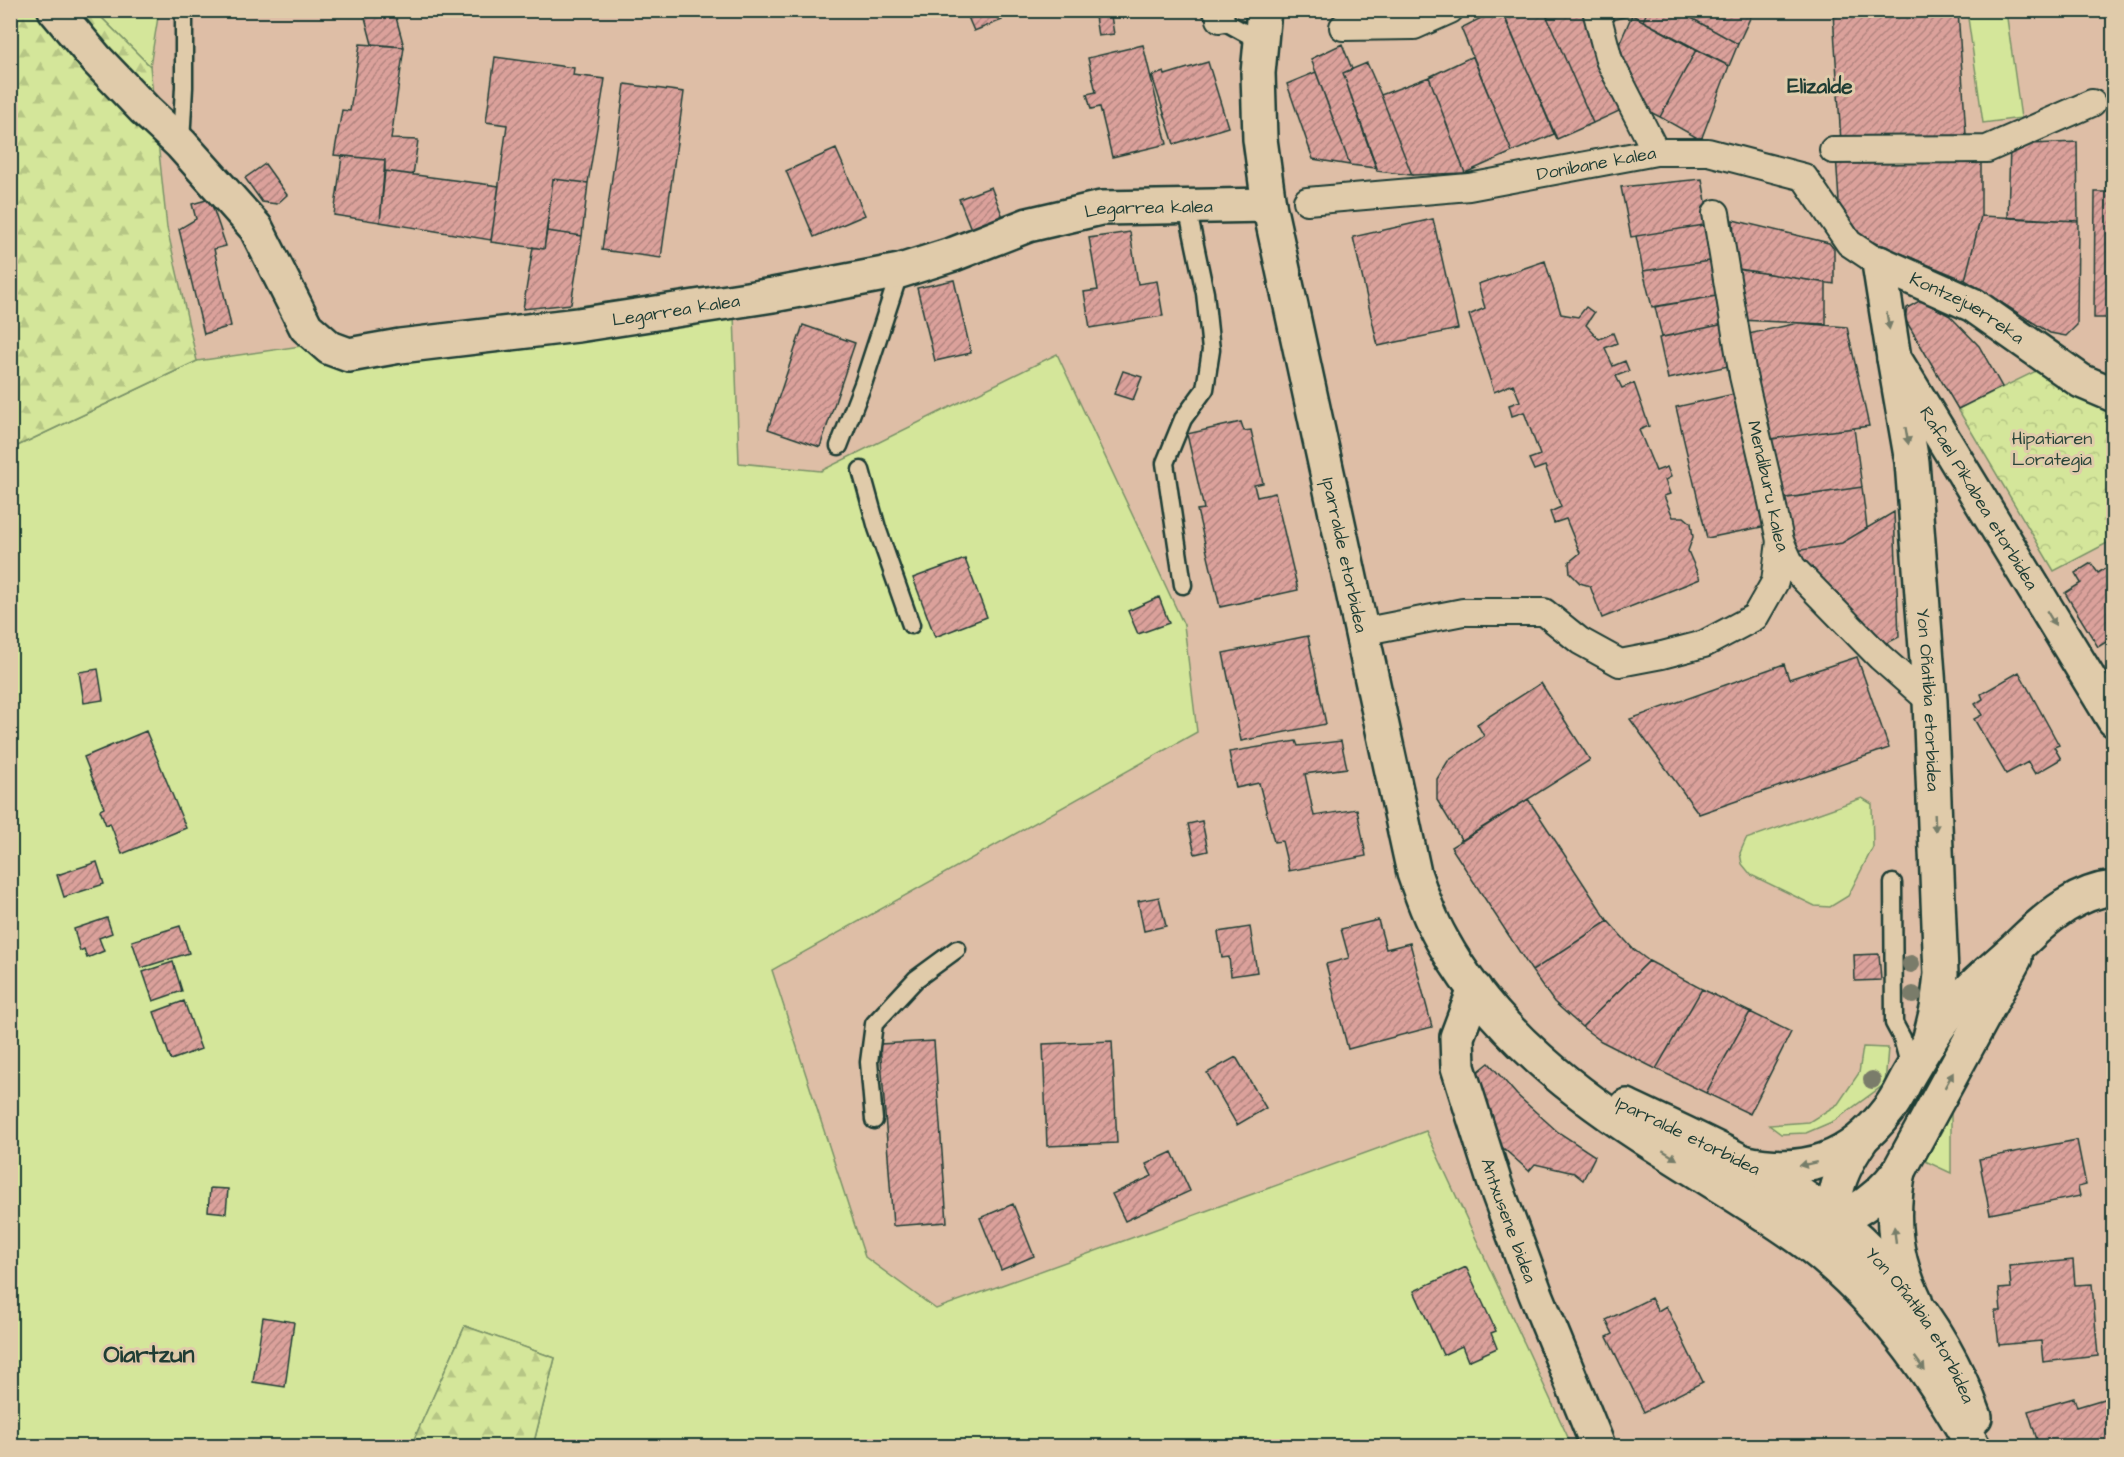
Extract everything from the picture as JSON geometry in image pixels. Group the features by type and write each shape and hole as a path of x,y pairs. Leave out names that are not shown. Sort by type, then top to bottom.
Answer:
{"street":[{"name":"Legarrea kalea","path":"55,10 97,60 181,144 256,228 306,327 330,348 349,356 400,346 601,322 773,295 900,271 954,254 1028,225 1101,208 1269,205"},
{"path":"1343,27 1414,26 1450,10"},
{"path":"1596,10 1609,60 1656,152"},
{"name":"Iparralde etorbidea","path":"1262,26 1258,73 1260,140 1269,205 1414,873 1427,909 1442,939 1475,989 1513,1034 1538,1059 1619,1120 1767,1215 1809,1245"},
{"path":"1833,150 1987,149 2092,102"},
{"name":"Donibane kalea","path":"1306,201 1469,187 1656,152 1708,152 1804,177 1849,243"},
{"name":"Mendiburu kalea","path":"1716,213 1743,376 1780,541 1792,567 1880,657 1930,701"},
{"name":"Kontzejuerreka","path":"1849,243 1879,263 1972,305 2081,381 2114,394"},
{"name":"Rafael Pikabea etorbidea","path":"1879,263 1894,358 2114,720"},
{"name":"Yon Oñatibia etorbidea","path":"1894,358 1912,462 1930,701 1941,974 1937,1009 1916,1040"},
{"path":"1361,632 1463,612 1544,612 1580,641 1620,663 1662,655 1704,644 1755,617 1775,582 1780,541"},
{"path":"1920,1310 1900,1265 1895,1241 1894,1204 1904,1160 1909,1122 1916,1099 1911,1072 1916,1040 1950,1011 2041,922 2061,907 2083,896 2114,888"},
{"path":"1720,1186 1749,1184 1802,1218 1817,1222 1834,1220 1872,1200 1886,1188 1904,1160 2024,941"},
{"name":"Antxusene bidea","path":"1475,989 1457,1037 1458,1067 1495,1184 1535,1292 1598,1446"},
{"path":"1916,1040 1944,1038 1956,1031 1980,1004 1998,992"},
{"name":"Iparralde etorbidea","path":"1538,1059 1619,1102 1743,1161 1784,1184 1834,1220"},
{"path":"1743,1161 1763,1166 1804,1165 1824,1160 1862,1140 1889,1109 1911,1072"},
{"name":"Yon Oñatibia etorbidea","path":"1862,1140 1847,1160 1839,1180 1835,1197 1834,1220 1840,1239 1851,1256 1897,1308 1901,1337"},
{"name":"Yon Oñatibia etorbidea","path":"1834,1220 1856,1237 1887,1269 1920,1310 1952,1365 1986,1446"},
{"name":"Yon Oñatibia etorbidea","path":"1809,1245 1844,1275 1875,1306 1901,1337 1947,1401 1973,1446"}],"lane":[{"path":"181,144 184,10"},
{"path":"1217,13 1262,26"},
{"path":"1183,585 1165,463 1183,419 1205,389 1211,350 1205,293 1187,207"},
{"path":"839,446 900,271"},
{"path":"861,470 877,528 911,625"},
{"path":"1893,883 1894,1023 1916,1040"},
{"path":"874,1120 869,1062 874,1024 916,979 957,949"}],"green space":[{"path":"11,11 95,11 150,66 167,228 197,361 11,449"},
{"path":"95,11 159,11 150,66"},
{"path":"1967,11 2006,11 2021,118 1983,123"},
{"path":"733,284 739,463 821,471 1057,354 1184,625 1197,732 772,970 865,1257 936,1309 1426,1131 1572,1446 533,1446 555,1358 465,1326 411,1446 11,1446 11,449 197,361"},
{"name":"Hipatiaren Lorategia","path":"2036,371 2091,398 2113,404 2113,540 2054,571 1958,409"},
{"path":"1862,798 1872,804 1873,847 1848,896 1830,907 1815,906 1751,875 1742,864 1740,853 1746,839"},
{"path":"1863,1047 1888,1048 1885,1084 1834,1121 1806,1133 1781,1134 1769,1125 1809,1122 1838,1104 1859,1073"},
{"path":"1949,1110 1951,1112 1951,1173 1923,1160"},
{"path":"465,1326 555,1358 533,1446 411,1446"}],"building":[{"path":"363,10 394,10 404,47 372,44"},
{"path":"711,10 741,10 741,15"},
{"path":"965,10 999,10 1002,20 974,31"},
{"path":"1094,10 1110,10 1114,34 1098,36"},
{"path":"1497,10 1502,10 1554,134 1512,152 1461,28"},
{"path":"1511,10 1544,10 1593,123 1557,139 1503,14"},
{"path":"1544,10 1585,10 1628,107 1593,123"},
{"path":"1605,10 1648,10 1643,21 1632,15 1607,21"},
{"path":"1648,10 1677,10 1738,44 1729,66 1643,21"},
{"path":"1677,10 1740,10 1751,16 1738,44"},
{"path":"1872,10 1958,10 1966,135 1841,142 1833,13"},
{"path":"1632,15 1696,50 1660,117 1635,104 1612,61"},
{"path":"360,44 404,47 391,139 418,140 413,175 385,171 385,160 334,155 342,110 350,111"},
{"path":"1342,44 1352,69 1343,73 1377,168 1350,165 1311,59"},
{"path":"1143,45 1167,144 1112,157 1100,107 1091,109 1087,94 1096,92 1088,58"},
{"path":"1696,50 1729,66 1701,140 1660,117"},
{"path":"1473,56 1512,152 1465,173 1429,77"},
{"path":"495,57 574,68 573,75 605,79 588,183 553,179 544,249 491,242 507,125 486,122"},
{"path":"1208,62 1228,127 1174,144 1152,76 1164,72 1165,75"},
{"path":"1367,63 1412,175 1377,171 1343,73"},
{"path":"1316,72 1350,165 1313,159 1287,84"},
{"path":"1429,77 1465,173 1412,175 1381,95"},
{"path":"625,84 684,92 661,258 602,250"},
{"path":"2077,142 2078,221 2008,218 2010,145"},
{"path":"836,149 865,215 814,237 786,171"},
{"path":"1836,154 1981,154 1981,216 1965,280 1846,231 1840,218"},
{"path":"342,156 385,160 380,222 334,215"},
{"path":"265,164 287,195 277,204 262,202 245,178"},
{"path":"385,171 499,186 491,240 380,222"},
{"path":"553,179 588,183 582,236 547,231"},
{"path":"1702,179 1710,224 1631,237 1621,187"},
{"path":"991,187 1003,217 971,229 959,199"},
{"path":"2095,192 2114,192 2114,318 2094,318"},
{"path":"210,199 226,246 214,249 231,326 204,334 179,229 196,219 192,204"},
{"path":"1981,216 2078,221 2077,325 2066,336 2050,333 1965,280"},
{"path":"1433,219 1458,329 1378,346 1353,237"},
{"path":"1733,220 1829,243 1834,249 1834,284 1736,269"},
{"path":"1710,224 1716,260 1643,271 1636,236"},
{"path":"547,231 582,236 571,304 523,309 533,247 544,249"},
{"path":"1130,232 1138,284 1157,281 1163,316 1090,328 1084,292 1098,290 1089,238"},
{"path":"1716,260 1722,295 1652,307 1643,271"},
{"path":"1545,261 1561,314 1578,317 1586,307 1594,313 1586,325 1599,339 1613,333 1617,343 1605,348 1613,366 1625,361 1629,371 1616,376 1622,388 1634,383 1649,426 1639,430 1656,471 1667,467 1671,477 1665,480 1670,494 1664,496 1673,517 1684,517 1691,523 1693,537 1688,551 1700,579 1602,618 1590,586 1580,583 1570,573 1569,562 1580,553 1566,519 1554,523 1550,512 1561,507 1545,466 1534,470 1529,459 1540,455 1524,412 1512,416 1509,405 1520,401 1513,384 1494,392 1469,315 1485,308 1478,284"},
{"path":"1739,269 1826,283 1826,324 1739,320"},
{"path":"954,280 971,353 935,361 917,288"},
{"path":"1722,295 1724,324 1662,337 1655,307"},
{"path":"1921,300 1950,316 1979,346 2002,387 1958,409 1905,319 1907,308"},
{"path":"1798,323 1847,327 1869,426 1771,439 1756,411 1744,335"},
{"path":"1724,324 1733,365 1668,379 1659,338"},
{"path":"803,325 855,343 820,447 768,429"},
{"path":"1123,371 1142,377 1133,400 1114,394"},
{"path":"1739,393 1767,526 1707,538 1676,407"},
{"path":"1241,422 1244,431 1251,430 1263,483 1254,485 1257,497 1275,493 1298,590 1220,607 1197,510 1204,509 1187,434"},
{"path":"1854,428 1862,487 1779,499 1771,439"},
{"path":"1862,487 1867,528 1842,543 1790,552 1781,499"},
{"path":"1894,512 1899,637 1877,648 1790,552 1842,543"},
{"path":"965,559 987,617 935,637 913,578"},
{"path":"2091,563 2098,573 2114,563 2114,637 2098,647 2065,593 2081,583 2075,573"},
{"path":"1159,597 1169,623 1138,634 1128,611"},
{"path":"1308,636 1326,724 1241,741 1223,653"},
{"path":"1857,657 1889,748 1699,814 1630,719 1784,664 1789,679"},
{"path":"98,669 103,700 84,703 79,672"},
{"path":"2019,672 2059,745 2054,747 2061,759 2035,774 2028,762 2006,774 1974,719 1982,715 1975,704 1983,699 1981,694"},
{"path":"1541,683 1590,760 1462,841 1437,800 1437,779 1448,761 1484,736 1477,724"},
{"path":"146,731 186,828 122,854 110,823 106,825 100,810 104,808 84,757"},
{"path":"1296,741 1298,746 1341,741 1347,768 1305,774 1314,816 1357,809 1366,856 1289,871 1282,841 1274,842 1259,783 1236,788 1229,752"},
{"path":"1528,799 1608,921 1532,971 1451,847"},
{"path":"1202,821 1208,851 1195,854 1188,824"},
{"path":"97,862 104,884 64,897 57,875"},
{"path":"1159,897 1166,926 1144,931 1138,901"},
{"path":"107,918 112,933 99,938 104,951 87,958 84,949 80,951 74,929"},
{"path":"1378,920 1386,949 1410,943 1432,1027 1348,1049 1326,964 1349,958 1341,929"},
{"path":"1608,921 1633,949 1649,961 1582,1027 1554,1002 1532,971"},
{"path":"180,926 189,953 141,968 132,941"},
{"path":"1250,927 1257,972 1231,976 1229,957 1222,958 1218,932"},
{"path":"1879,954 1881,980 1855,981 1854,955"},
{"path":"1649,961 1702,989 1656,1069 1601,1041 1582,1027"},
{"path":"173,962 182,991 153,1001 143,972"},
{"path":"1702,989 1750,1012 1706,1093 1656,1069"},
{"path":"184,1001 201,1049 171,1060 154,1012"},
{"path":"1750,1012 1791,1032 1750,1114 1706,1093"},
{"path":"934,1041 947,1222 893,1226 880,1044"},
{"path":"1112,1041 1117,1143 1047,1146 1043,1044"},
{"path":"1236,1057 1266,1108 1237,1125 1207,1073"},
{"path":"1489,1063 1517,1095 1558,1132 1595,1156 1583,1180 1574,1173 1535,1164 1529,1171 1485,1132 1469,1079"},
{"path":"2077,1140 2086,1185 2078,1187 2080,1196 1990,1214 1979,1159"},
{"path":"1172,1152 1190,1191 1125,1221 1112,1194 1152,1176 1146,1164"},
{"path":"210,1188 228,1189 226,1213 208,1211"},
{"path":"1013,1204 1034,1256 1001,1270 980,1218"},
{"path":"2073,1260 2075,1285 2092,1284 2098,1356 2043,1362 2041,1341 1999,1345 1995,1311 2001,1311 1999,1289 2011,1288 2009,1266"},
{"path":"1466,1267 1496,1331 1491,1333 1497,1348 1468,1361 1462,1346 1443,1355 1414,1291"},
{"path":"1651,1298 1658,1311 1666,1306 1703,1382 1644,1412 1607,1337 1613,1334 1606,1320"},
{"path":"263,1317 294,1322 285,1387 253,1382"},
{"path":"2074,1398 2077,1407 2107,1398 2114,1418 2114,1446 2039,1446 2028,1411"}],"district":[{"name":"Elizalde","path":"1820,86"},
{"name":"Oiartzun","path":"149,1355"}]}
